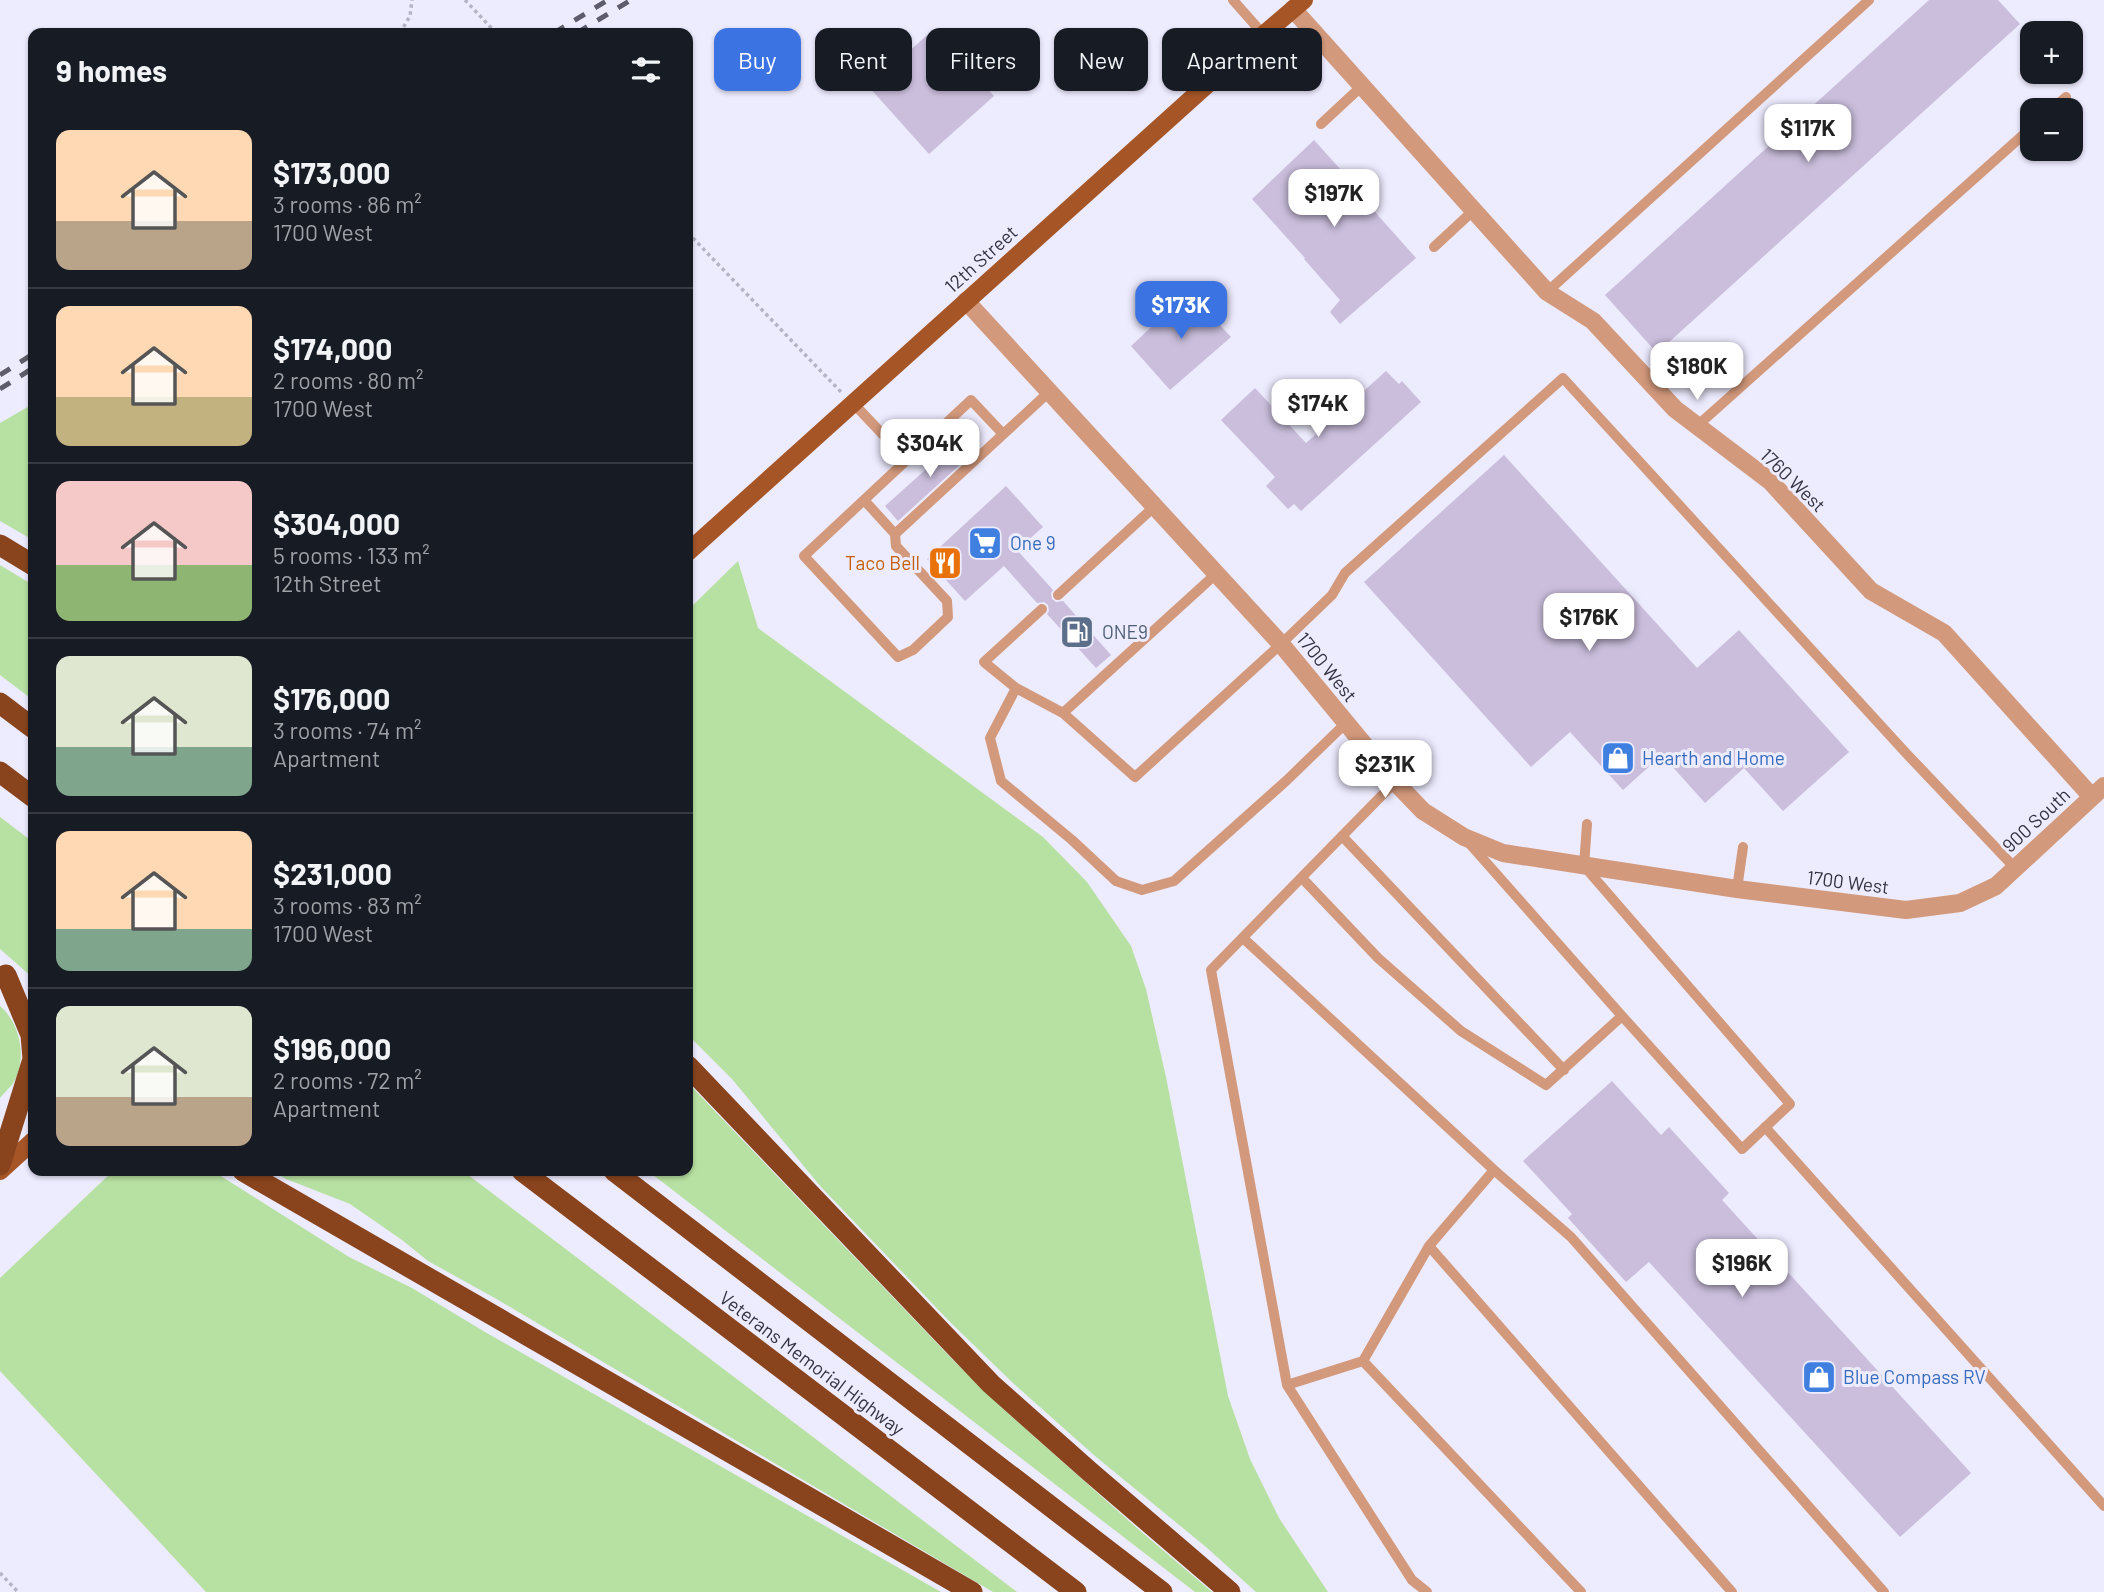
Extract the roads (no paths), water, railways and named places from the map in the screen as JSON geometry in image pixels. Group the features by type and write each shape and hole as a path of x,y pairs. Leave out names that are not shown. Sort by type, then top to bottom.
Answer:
{"highway":[{"path":"0,545 28,562"},
{"path":"0,703 28,724"},
{"path":"0,772 28,793"},
{"path":"3,973 28,995"},
{"path":"3,973 28,1028"},
{"path":"693,1071 991,1384 1230,1592"},
{"path":"0,1165 28,1075"},
{"path":"252,1176 972,1592"},
{"name":"Veterans Memorial Highway","path":"529,1176 1076,1592"},
{"name":"Veterans Memorial Highway","path":"621,1176 1162,1592"}],"main road":[{"name":"12th Street","path":"1271,28 1298,4"},
{"name":"12th Street","path":"693,547 1200,91"},
{"path":"0,1171 28,1146"}],"street":[{"name":"1760 West","path":"1298,4 1363,85 1547,292 1593,321 1675,409 1770,481 1871,591 1944,633 2098,791"},
{"name":"1700 West","path":"966,301 1281,644 1395,782 1423,810 1464,837 1503,853 1737,890 1906,910 1960,903 1996,886"},
{"name":"900 South","path":"1996,886 2098,791"}],"lane":[{"path":"1233,0 1259,28"},
{"path":"1547,292 1869,0"},
{"path":"1321,124 1363,85"},
{"path":"1697,426 2020,138"},
{"path":"1434,247 1474,210"},
{"path":"1042,609 984,662 1016,688 1063,713 1135,777 1332,595 1345,573 1563,379 2015,869"},
{"path":"895,534 1049,392"},
{"path":"864,500 895,534 896,546 947,601 948,617 913,650 898,657 804,556 971,400 1003,434"},
{"path":"853,403 907,460"},
{"path":"1058,595 1155,506"},
{"path":"1063,713 1217,573"},
{"path":"1016,688 990,738 1001,781 1116,881 1142,890 1174,881 1286,781 1346,723"},
{"path":"1395,782 1211,970 1287,1385 1412,1580 1426,1592"},
{"path":"1464,837 1742,1149 1790,1104 1584,866 1587,824"},
{"path":"1342,836 1564,1070"},
{"path":"1737,890 1743,847"},
{"path":"1302,878 1378,958 1461,1031 1546,1085 1622,1016"},
{"path":"1243,938 1494,1170 1571,1237 1884,1592"},
{"path":"1765,1126 2104,1506"},
{"path":"1287,1385 1363,1361 1429,1246 1494,1170"},
{"path":"1429,1246 1732,1592"},
{"path":"1363,1361 1581,1592"}],"railway":[{"path":"562,28 608,0"},
{"path":"585,28 631,0"},
{"path":"0,375 28,357"},
{"path":"0,389 28,371"}],"place":[{"name":"One 9","path":"985,543"},
{"name":"Taco Bell","path":"945,563"},
{"name":"ONE9","path":"1077,632"},
{"name":"Hearth and Home","path":"1618,758"},
{"name":"Blue Compass RV","path":"1819,1377"}]}
